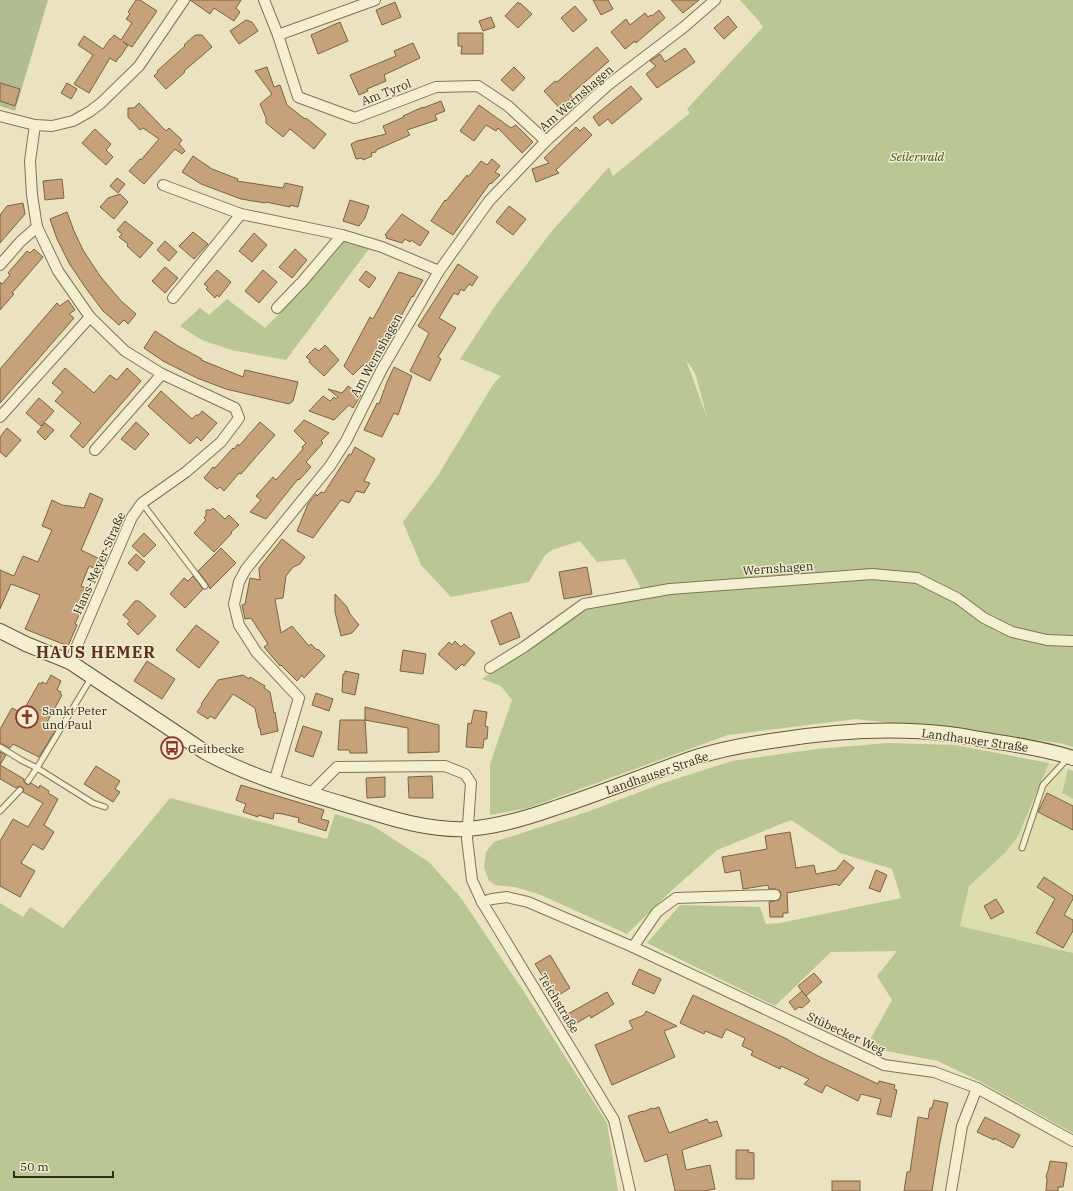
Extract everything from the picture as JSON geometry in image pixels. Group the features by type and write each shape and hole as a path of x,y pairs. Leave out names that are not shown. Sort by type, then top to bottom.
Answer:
{"street":[{"path":"0,116 35,125 52,126 73,121 90,112 139,66 184,0"},
{"name":"Am Tyrol","path":"264,0 278,35 298,97 355,118 436,87 478,86 508,106 546,141"},
{"path":"278,35 375,0"},
{"name":"Am Wernshagen","path":"274,782 299,698 257,653 239,625 234,604 239,582 246,569 334,460 346,441 382,369 439,271 489,201 546,141 608,85 684,27 715,0"},
{"name":"Hans-Meyer-Straße","path":"35,125 30,161 36,227 58,271 90,318 125,351 162,374 235,408 239,418 221,442 186,472 142,503 132,517 70,662"},
{"path":"163,184 242,214 342,235 382,247 439,271"},
{"path":"174,298 242,214"},
{"path":"0,265 20,242 36,227"},
{"path":"277,308 302,282 342,235"},
{"path":"0,417 90,318"},
{"path":"95,450 162,374"},
{"name":"Wernshagen","path":"490,668 524,647 584,604 670,589 872,574 916,578 957,598 984,618 1012,632 1047,640 1073,641"},
{"path":"0,632 70,662 219,760 274,782 310,794 393,819 445,828 467,829 471,783 465,774 445,766 337,766 310,794"},
{"name":"Landhauser Straße","path":"467,829 519,820 578,801 693,758 749,744 805,736 860,731 905,731 950,734 1072,756"},
{"name":"Teichstraße","path":"467,829 472,880 482,902 614,1120 630,1191"},
{"path":"633,947 657,912 676,898 775,895"},
{"name":"Stübecker Weg","path":"482,902 508,897 528,902 633,947 884,1065 934,1072 978,1088 1073,1141"},
{"path":"951,1191 962,1126 978,1088"}],"lane":[{"path":"142,503 205,586"},
{"path":"28,781 93,676"},
{"path":"0,747 93,803 105,807"},
{"path":"1022,848 1043,785 1072,756"},
{"path":"0,811 20,790"}],"green space":[{"path":"0,0 48,0 15,111 0,106"},
{"name":"Seilerwald","path":"740,0 1073,0 1073,747 1060,743 856,719 728,735 528,808 490,815 490,764 512,700 501,686 482,679 588,608 641,599 640,586 625,559 597,562 580,541 552,550 545,555 529,582 451,597 421,565 403,522 437,477 494,383 501,376 460,359 495,306 552,231 609,167 613,176 690,113 687,109 763,27","holes":["686,360 695,373 708,420"]},
{"path":"341,239 369,249 286,360 231,350 202,340 180,326 200,308 209,315 227,299 265,328 280,313"},
{"path":"888,743 955,745 1049,763 1018,836 1006,852 969,886 960,926 1073,953 1073,1133 981,1082 938,1061 866,1047 892,1000 877,976 897,951 831,952 775,1006 647,943 680,905 760,907 766,924 780,923 901,898 892,869 840,853 791,820 717,850 669,893 627,934 541,895 515,887 495,885 489,881 484,867 486,852 494,842 587,812 666,782 732,761 817,749"},
{"path":"1049,763 1068,769 1063,793 1073,799 1073,953 960,926 969,886 1006,852 1018,836"},
{"path":"1068,769 1073,771 1073,799 1062,793"},
{"path":"170,798 327,839 335,814 373,826 429,862 461,898 528,998 607,1123 618,1191 0,1191 0,903 23,917 30,907 63,928"}],"building":[{"path":"136,0 140,0 157,11 132,47 123,42 128,45 116,62 110,58 89,93 74,84 93,55 78,45 84,36 103,49 114,35 121,40 132,23 126,19 130,14 128,12"},
{"path":"190,0 241,0 236,8 240,12 234,21 214,8 210,14"},
{"path":"593,0 608,0 613,9 601,15"},
{"path":"671,0 699,0 683,13"},
{"path":"395,2 401,17 382,25 376,10"},
{"path":"518,2 532,14 518,28 505,16"},
{"path":"575,6 587,20 573,32 561,18"},
{"path":"659,10 665,18 636,43 635,41 625,49 611,32 626,19 630,25 645,13 648,17 651,15 652,16"},
{"path":"728,16 737,27 724,39 714,28"},
{"path":"491,17 495,27 483,31 479,21"},
{"path":"246,20 252,22 258,31 239,44 230,31"},
{"path":"340,22 348,41 318,54 311,35"},
{"path":"458,33 483,33 483,54 461,54 462,46 458,46"},
{"path":"195,35 202,35 212,47 166,89 154,76 158,72 157,71"},
{"path":"413,43 420,58 384,75 386,81 367,89 368,91 359,95 350,75 396,56 394,51"},
{"path":"597,47 609,61 570,95 575,101 563,112 544,91 555,81 557,82"},
{"path":"685,48 695,62 657,88 646,74 656,66 650,61 660,54 665,62"},
{"path":"267,67 274,87 280,85 287,105 326,134 314,149 290,129 283,137 266,123 266,118 260,104 272,94 255,71"},
{"path":"514,67 525,78 513,91 501,80"},
{"path":"0,83 20,89 15,106 0,101"},
{"path":"67,83 77,89 71,99 61,93"},
{"path":"631,86 642,99 612,124 608,119 599,126 593,117"},
{"path":"441,101 445,111 435,115 437,120 407,130 410,135 376,150 376,152 371,153 372,156 363,160 362,158 356,159 351,144 357,141 386,134 383,126 423,107"},
{"path":"139,103 166,131 169,128 182,140 179,144 185,151 182,154 175,149 144,184 129,171 140,159 141,160 159,139 143,128 140,130 128,117 128,108 134,108"},
{"path":"479,105 511,128 516,125 533,142 522,153 498,128 496,131 486,125 474,141 460,131"},
{"path":"576,127 580,131 584,127 592,135 556,170 559,173 536,182 532,169 549,163 544,158"},
{"path":"95,129 111,144 106,150 113,157 106,165 82,143"},
{"path":"193,156 212,169 238,179 237,181 283,188 285,183 303,187 298,207 241,199 201,184 182,172"},
{"path":"492,159 500,166 495,172 500,175 491,184 490,183 453,235 431,221 445,200 446,201 467,175 468,177 481,161 487,165"},
{"path":"117,178 125,184 118,193 110,186"},
{"path":"62,179 64,198 45,200 43,181"},
{"path":"120,194 128,202 114,219 100,207 108,198"},
{"path":"350,200 369,206 365,218 359,226 343,221"},
{"path":"23,203 25,214 0,243 0,215 7,206"},
{"path":"509,206 526,219 513,235 496,222"},
{"path":"67,212 83,250 100,276 121,301 136,314 128,324 124,320 119,325 103,311 69,263 57,239 50,219"},
{"path":"402,214 429,232 420,246 411,240 410,242 405,239 402,243 386,238 387,236 385,235"},
{"path":"125,221 153,243 140,258 127,246 128,244 119,237 122,234 117,230"},
{"path":"193,232 208,244 194,259 179,246"},
{"path":"254,233 267,245 252,262 239,251"},
{"path":"165,241 177,252 169,261 157,250"},
{"path":"34,249 43,257 12,293 14,294 0,310 0,282 2,284 10,275 8,273 27,251 30,253"},
{"path":"295,249 307,260 292,278 279,267"},
{"path":"458,264 478,277 472,286 469,284 464,291 461,289 458,295 454,293 439,318 456,328 438,357 441,359 430,381 410,371 429,333 418,326"},
{"path":"165,267 178,278 165,293 152,281"},
{"path":"217,270 231,282 219,297 217,295 215,298 206,289 208,287 204,284"},
{"path":"263,270 277,282 259,303 245,291"},
{"path":"366,271 376,278 369,288 359,280"},
{"path":"399,272 423,280 413,297 412,296 372,370 363,365 353,375 344,366 370,317 373,319"},
{"path":"68,300 75,310 69,314 74,318 0,403 0,369 57,303 60,306"},
{"path":"155,331 202,359 201,360 243,377 245,370 298,382 293,401 289,404 226,389 197,378 163,361 144,348"},
{"path":"325,345 339,360 324,376 309,362 310,360 306,357 315,348 319,351"},
{"path":"394,367 412,376 398,415 394,413 382,437 364,430 377,403 379,404"},
{"path":"65,368 94,393 110,375 117,380 127,368 141,381 83,448 70,436 81,423 55,401 63,392 52,383"},
{"path":"348,386 361,395 353,408 349,405 334,420 309,411 323,396 330,401 334,397 336,399 338,397 328,389 342,393"},
{"path":"161,391 192,419 196,415 199,415 202,411 217,423 201,441 197,437 190,444 148,406"},
{"path":"39,398 54,411 41,426 26,413"},
{"path":"304,420 329,433 321,441 323,443 306,462 311,467 299,480 298,479 266,519 250,512 261,500 256,496 273,477 276,480 303,449 302,447 306,443 294,431"},
{"path":"136,422 149,434 135,450 121,439"},
{"path":"260,422 275,435 224,491 220,487 217,489 204,478 233,448 234,449 238,444 239,446"},
{"path":"45,423 54,430 45,440 37,432"},
{"path":"7,428 21,440 6,457 0,452 0,437"},
{"path":"355,447 375,459 364,481 370,483 364,493 356,491 349,503 341,500 313,538 297,531 308,504 316,494 317,496 321,492 324,493"},
{"path":"90,493 103,499 81,550 104,561 100,571 89,566 81,586 90,590 75,624 77,625 68,646 25,629 40,595 11,584 0,609 0,570 14,576 23,556 38,562 52,530 42,526 52,500 62,505 84,508"},
{"path":"213,508 225,519 229,515 239,525 214,552 194,533 206,520 204,518 206,515 206,510 211,510"},
{"path":"144,533 156,545 144,557 132,546"},
{"path":"282,539 305,557 300,564 293,567 286,576 283,598 275,599 281,633 292,626 309,646 311,644 325,656 304,678 302,675 297,681 281,665 280,666 264,647 268,644 251,618 245,619 242,605 245,604 250,578 260,580 259,568"},
{"path":"221,548 236,563 210,589 198,571"},
{"path":"136,554 145,562 137,571 128,563"},
{"path":"587,567 592,594 564,599 559,572"},
{"path":"193,576 203,589 185,608 170,594 184,578 188,581"},
{"path":"335,594 347,607 350,614 359,625 352,633 341,636 335,612"},
{"path":"135,601 139,601 156,616 138,635 127,624 130,621 123,615"},
{"path":"511,612 520,637 500,645 491,621"},
{"path":"196,625 219,642 199,668 176,650"},
{"path":"455,641 461,647 464,644 475,653 464,666 462,664 456,670 438,654 449,642 452,645"},
{"path":"403,650 426,654 423,674 400,671"},
{"path":"147,661 175,679 162,699 134,681"},
{"path":"345,671 359,674 355,695 342,692 343,674 345,674"},
{"name":"Sankt Peter und Paul","path":"51,675 61,681 57,690 61,692 60,694 62,695 45,726 55,731 39,757 13,744 10,748 0,743 0,729 12,708 22,713 39,683 41,684 42,682 46,684"},
{"path":"243,675 249,679 250,677 265,686 264,688 270,692 278,731 261,735 255,708 233,694 215,719 210,716 208,719 197,712 218,680"},
{"path":"316,693 333,699 329,711 312,705"},
{"path":"365,707 439,725 439,752 408,753 408,728 365,720"},
{"path":"474,710 487,712 485,726 488,727 487,739 484,739 483,748 466,747 468,723 471,724"},
{"path":"340,720 365,720 367,753 350,753 349,750 338,750"},
{"path":"303,726 322,732 313,757 295,751"},
{"path":"0,752 6,755 0,765"},
{"path":"0,765 24,779 26,784 29,785 31,783 39,788 40,785 49,791 48,793 58,799 44,825 54,832 43,850 33,844 21,863 35,871 20,897 0,886 0,841 13,819 28,827 43,803 23,792 24,789 22,787 19,786 16,788 0,779"},
{"path":"96,766 120,781 115,789 120,792 113,802 84,784"},
{"path":"432,776 433,798 409,798 408,777"},
{"path":"385,777 385,797 367,798 366,778"},
{"path":"241,785 324,810 321,819 329,821 326,831 298,822 299,818 283,814 274,813 273,819 258,815 258,817 243,812 246,804 236,800"},
{"path":"1047,793 1073,806 1073,830 1038,812"},
{"path":"790,832 796,868 814,865 816,874 836,870 844,860 854,868 839,886 837,884 787,893 788,913 783,913 783,917 770,917 769,902 779,900 781,895 780,891 769,889 768,885 743,889 740,870 725,873 722,857 767,849 765,836"},
{"path":"876,870 887,875 880,892 869,888"},
{"path":"1044,877 1073,896 1073,899 1064,915 1073,920 1073,931 1063,948 1036,933 1055,899 1037,887"},
{"path":"996,899 1004,912 991,919 984,906"},
{"path":"550,955 570,988 556,997 535,964"},
{"path":"639,969 661,979 654,994 632,984"},
{"path":"814,973 822,982 806,996 798,986"},
{"path":"802,991 810,1001 802,1008 799,1007 795,1010 789,1002"},
{"path":"607,992 614,1004 591,1018 590,1015 572,1026 566,1015"},
{"path":"693,995 878,1084 879,1081 895,1085 894,1089 897,1090 891,1117 877,1114 881,1099 861,1094 858,1101 826,1085 822,1093 804,1084 809,1079 781,1066 780,1069 751,1055 753,1051 742,1046 745,1038 726,1029 722,1038 705,1031 704,1034 680,1023"},
{"path":"646,1011 677,1026 664,1031 675,1057 612,1085 595,1045 633,1029 629,1021 644,1015"},
{"path":"934,1100 948,1103 932,1191 904,1191 907,1172 910,1172 918,1117 928,1119 930,1108 932,1108"},
{"path":"659,1107 669,1133 707,1119 709,1123 717,1121 722,1136 682,1150 686,1170 710,1165 715,1189 704,1191 675,1191 667,1154 645,1162 628,1116"},
{"path":"985,1117 1020,1135 1013,1148 994,1138 994,1140 977,1132"},
{"path":"736,1150 749,1150 748,1152 754,1153 754,1179 736,1179"},
{"path":"1050,1161 1067,1163 1063,1187 1058,1187 1058,1191 1046,1191 1046,1177"},
{"path":"832,1181 860,1181 860,1191 832,1191"}],"place":[{"name":"Sankt Peter und Paul","path":"27,717"},
{"name":"Geitbecke","path":"172,748"}],"district":[{"name":"HAUS HEMER","path":"96,652"}]}
